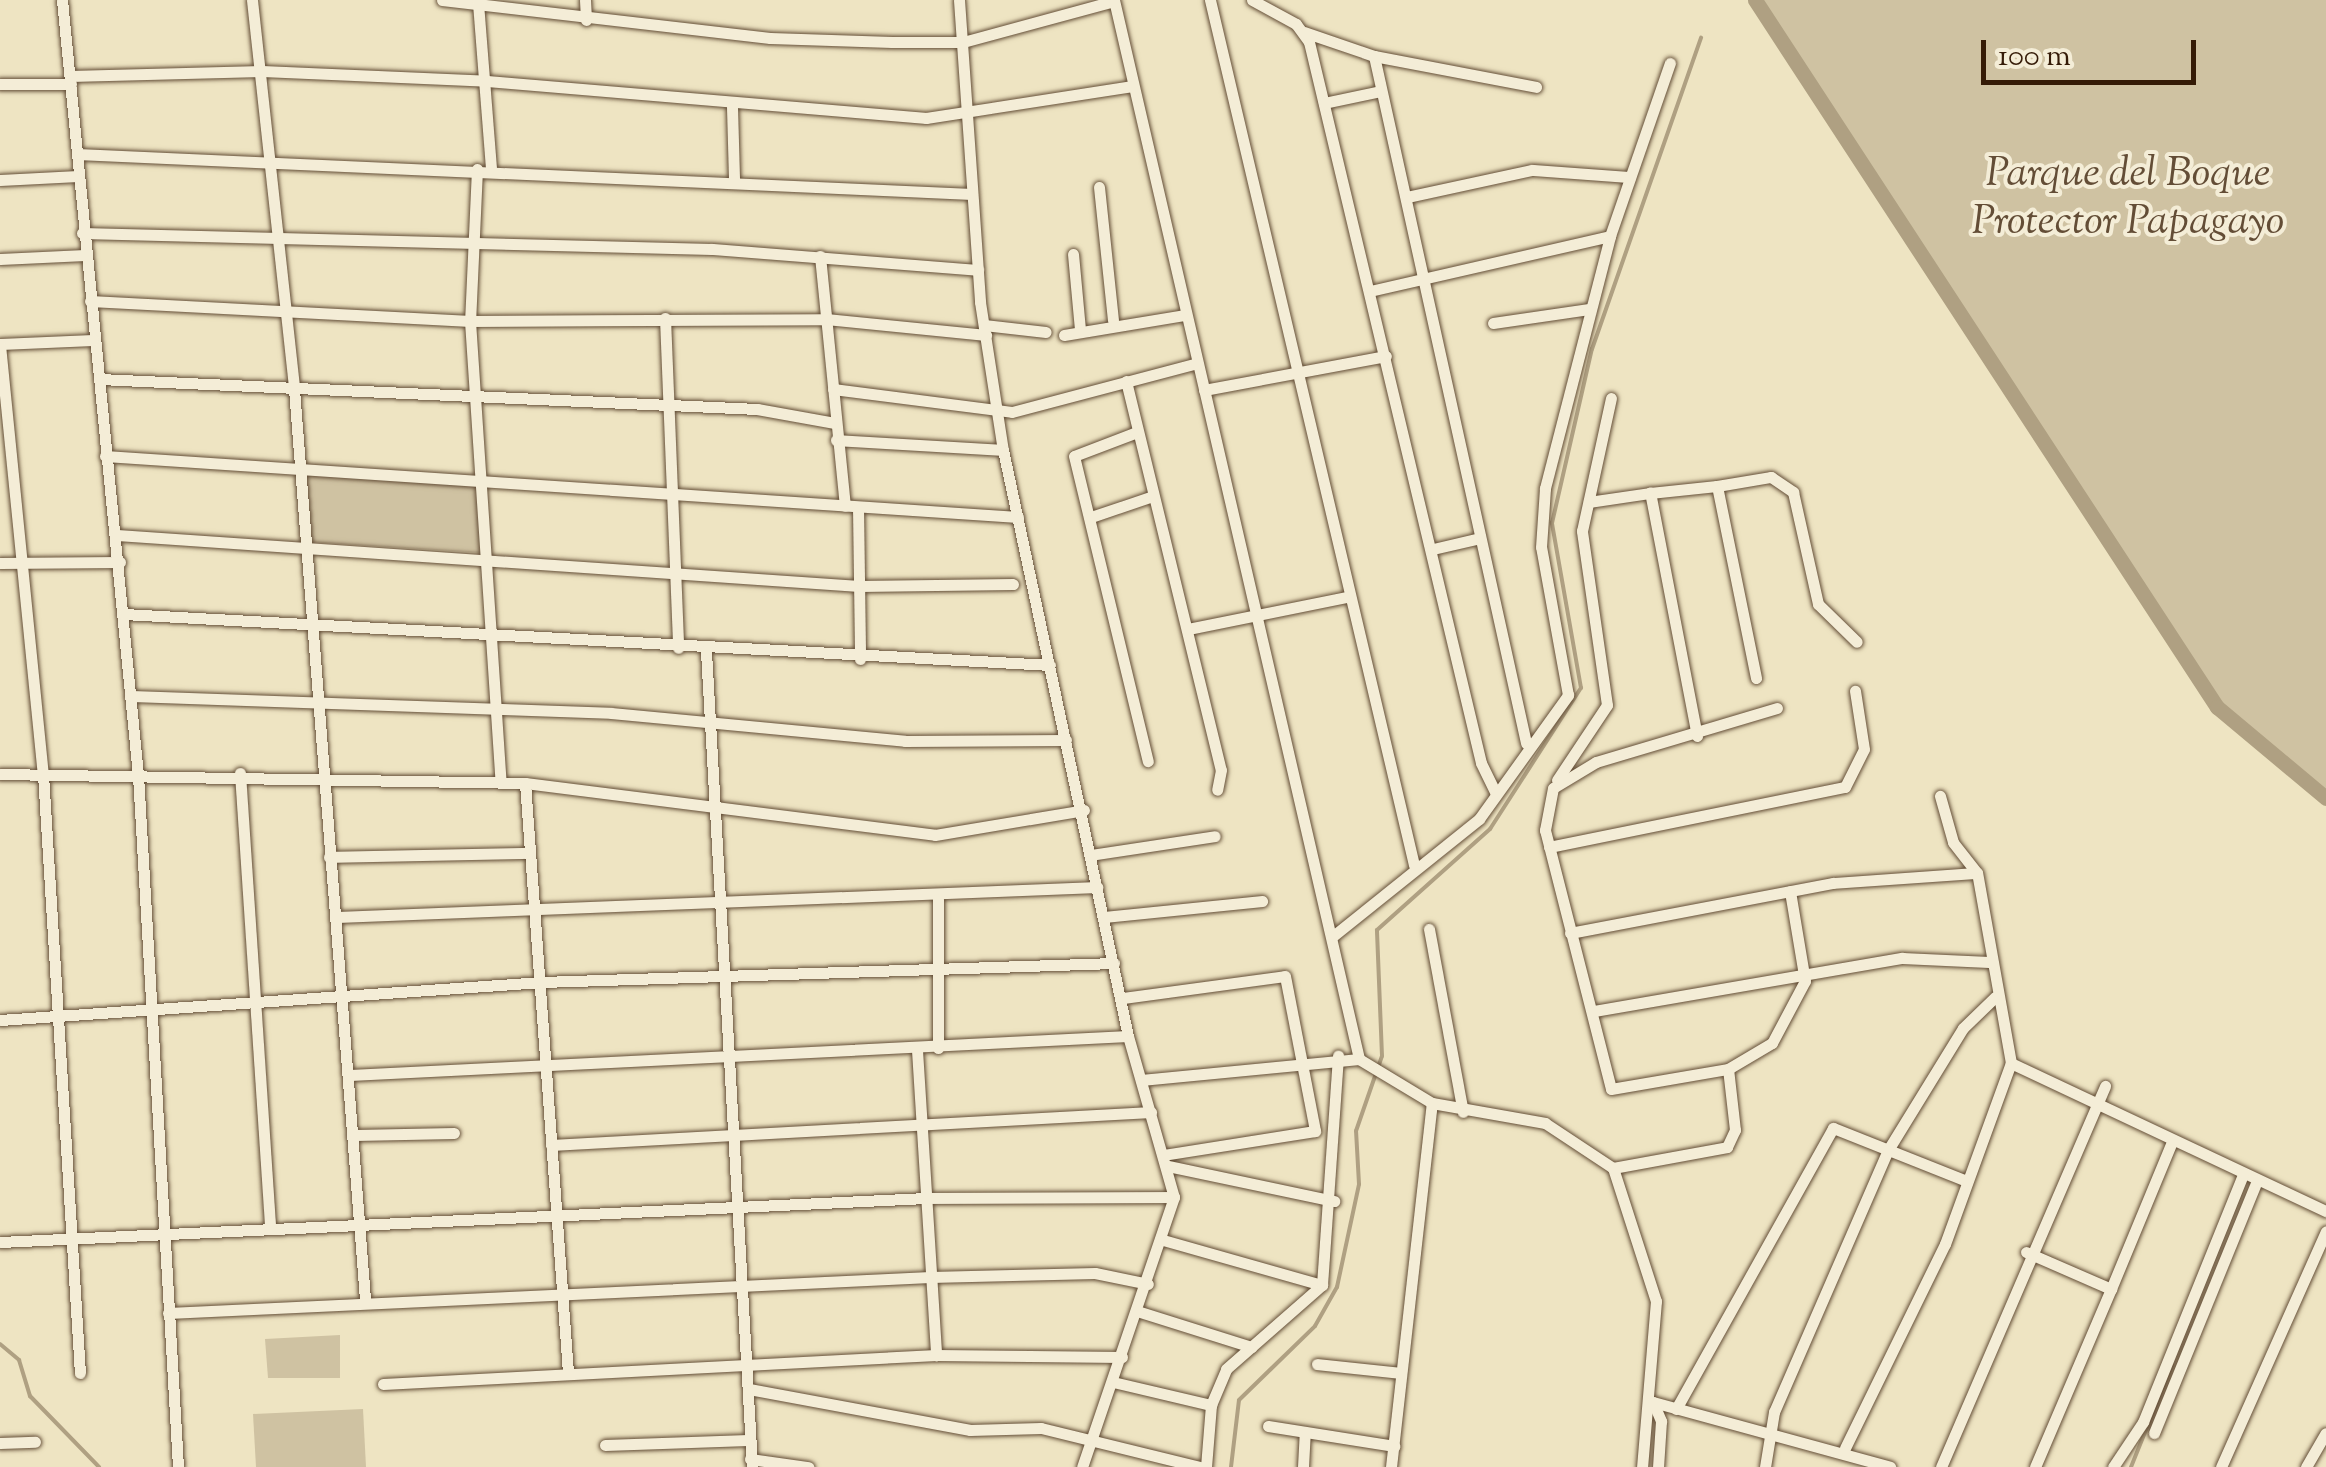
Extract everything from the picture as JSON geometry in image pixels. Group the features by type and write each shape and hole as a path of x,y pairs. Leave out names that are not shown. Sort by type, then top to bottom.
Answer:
{"street":[{"path":"62,0 105,456 118,536 138,775 148,1010 178,1467"},
{"path":"252,0 294,389 306,623 325,776 366,1300"},
{"path":"442,0 486,2 586,20 770,38 964,42 1114,0 1185,315 1260,616 1359,1059"},
{"path":"585,0 586,20"},
{"path":"960,0 971,118 978,270 1003,450 1084,810 1128,1036 1174,1197 1163,1240 1082,1467"},
{"path":"1210,0 1293,374 1414,865"},
{"path":"1252,0 1304,32 1374,56 1536,87"},
{"path":"486,2 484,169 470,320 473,400 487,481 501,783"},
{"path":"1304,32 1433,549 1480,763 1496,792"},
{"path":"1374,56 1526,743"},
{"path":"1334,936 1414,865 1480,819 1526,743 1568,695 1539,530 1589,309 1670,63"},
{"path":"0,84 262,70 487,81 732,107 971,118 1133,86"},
{"path":"1324,103 1381,91"},
{"path":"732,107 734,180"},
{"path":"76,154 268,156 972,194"},
{"path":"1406,197 1532,170 1630,177"},
{"path":"0,180 78,176"},
{"path":"1099,188 1113,320"},
{"path":"82,233 277,236 820,256 978,270"},
{"path":"1370,291 1610,236"},
{"path":"1073,254 1080,330"},
{"path":"0,259 85,255"},
{"path":"820,256 836,440 852,507 860,660"},
{"path":"90,301 470,320 826,319 1046,332"},
{"path":"1493,323 1589,309"},
{"path":"1064,335 1113,320 1185,315"},
{"path":"664,318 678,648"},
{"path":"80,1373 42,774 0,345 93,340"},
{"path":"1204,390 1386,356"},
{"path":"833,390 1000,412 1197,363"},
{"path":"98,379 473,400 783,410 835,423"},
{"path":"1126,382 1221,770 1216,790"},
{"path":"1611,398 1582,541 1607,705 1552,788 1549,847 1611,1089 1728,1069 1772,1044 1805,982 1790,891"},
{"path":"1137,432 1074,453 1148,760"},
{"path":"836,440 1003,450"},
{"path":"105,456 1018,517"},
{"path":"1589,502 1771,478 1793,492 1818,604 1857,642"},
{"path":"1716,486 1756,678"},
{"path":"1650,494 1697,736"},
{"path":"1091,517 1154,496"},
{"path":"118,536 859,586 1013,584"},
{"path":"1433,549 1480,538"},
{"path":"0,563 120,562"},
{"path":"1188,628 1346,598"},
{"path":"124,614 860,660 1050,665"},
{"path":"706,651 749,1363 748,1440 751,1463 808,1467"},
{"path":"1549,847 1845,787 1864,749 1855,690"},
{"path":"130,696 498,709 708,722 905,741 1066,740"},
{"path":"1552,788 1596,762 1697,736 1777,708"},
{"path":"0,774 240,772 524,783 714,813 935,835 1084,810"},
{"path":"240,772 270,1227"},
{"path":"524,783 549,1062 551,1145 568,1373"},
{"path":"1845,1448 1967,1181 2011,1063 1995,997 1977,874 1952,842 1940,796"},
{"path":"1090,855 1216,836"},
{"path":"329,857 528,854"},
{"path":"1570,933 1790,891 1977,874"},
{"path":"337,917 721,908 1097,888"},
{"path":"938,899 938,1048"},
{"path":"1104,917 1262,901"},
{"path":"1429,929 1463,1112"},
{"path":"1594,1011 1805,982 1902,958 1989,962"},
{"path":"0,1020 344,1002 542,982 724,980 1114,963"},
{"path":"1122,998 1285,976 1305,1058 1310,1136 1166,1160"},
{"path":"1765,1467 1769,1429 1888,1150 1964,1028 1995,997"},
{"path":"350,1075 549,1062 729,1062 1128,1036"},
{"path":"917,1050 936,1354"},
{"path":"749,1389 970,1430 1092,1438 1143,1461 1203,1467 1211,1405 1226,1369 1322,1285 1334,1201 1338,1056"},
{"path":"1142,1080 1305,1058 1359,1059 1432,1103 1463,1112 1546,1123 1613,1168 1656,1301 1652,1402 1642,1467"},
{"path":"2011,1063 2171,1144 2326,1211"},
{"path":"1613,1168 1727,1146 1735,1130 1728,1069"},
{"path":"1941,1467 2026,1252 2104,1086"},
{"path":"1392,1467 1432,1103"},
{"path":"551,1145 736,1140 1151,1112"},
{"path":"1676,1409 1830,1132 1839,1127 1967,1181"},
{"path":"355,1136 454,1134"},
{"path":"2034,1467 2171,1144"},
{"path":"1166,1160 1334,1201"},
{"path":"2113,1467 2143,1422 2243,1174"},
{"path":"2154,1434 2257,1180"},
{"path":"0,1242 270,1227 740,1212 926,1198 1174,1197"},
{"path":"2221,1467 2326,1231"},
{"path":"1163,1240 1322,1285"},
{"path":"2026,1252 2110,1290"},
{"path":"168,1313 366,1300 745,1290 930,1278 1095,1274 1148,1284"},
{"path":"1137,1311 1251,1347"},
{"path":"383,1384 936,1354 1122,1357"},
{"path":"1317,1364 1402,1373"},
{"path":"1113,1382 1211,1405"},
{"path":"1652,1402 1845,1448 1871,1463 1890,1467"},
{"path":"1652,1402 1662,1421 1658,1467"},
{"path":"1268,1426 1394,1446"},
{"path":"1302,1467 1305,1432"},
{"path":"2306,1467 2326,1433"},
{"path":"605,1445 748,1440"},
{"path":"0,1443 35,1442"}],"green space":[{"name":"Parque del Boque Protector Papagayo","path":"1755,0 2326,0 2326,790 2232,723"},
{"path":"305,474 482,484 485,553 309,542"},
{"path":"340,1335 340,1378 268,1378 265,1339"},
{"path":"363,1409 366,1467 256,1467 253,1414"}],"waterway":[{"path":"1755,0 2217,707 2326,798"},
{"path":"1231,1467 1239,1400 1315,1326 1337,1287 1359,1184 1356,1131 1382,1056 1377,930 1490,829 1581,688 1552,523 1592,349 1701,37"},
{"path":"0,1344 19,1360 30,1396 99,1467"},
{"path":"2131,1467 2172,1365"}]}
